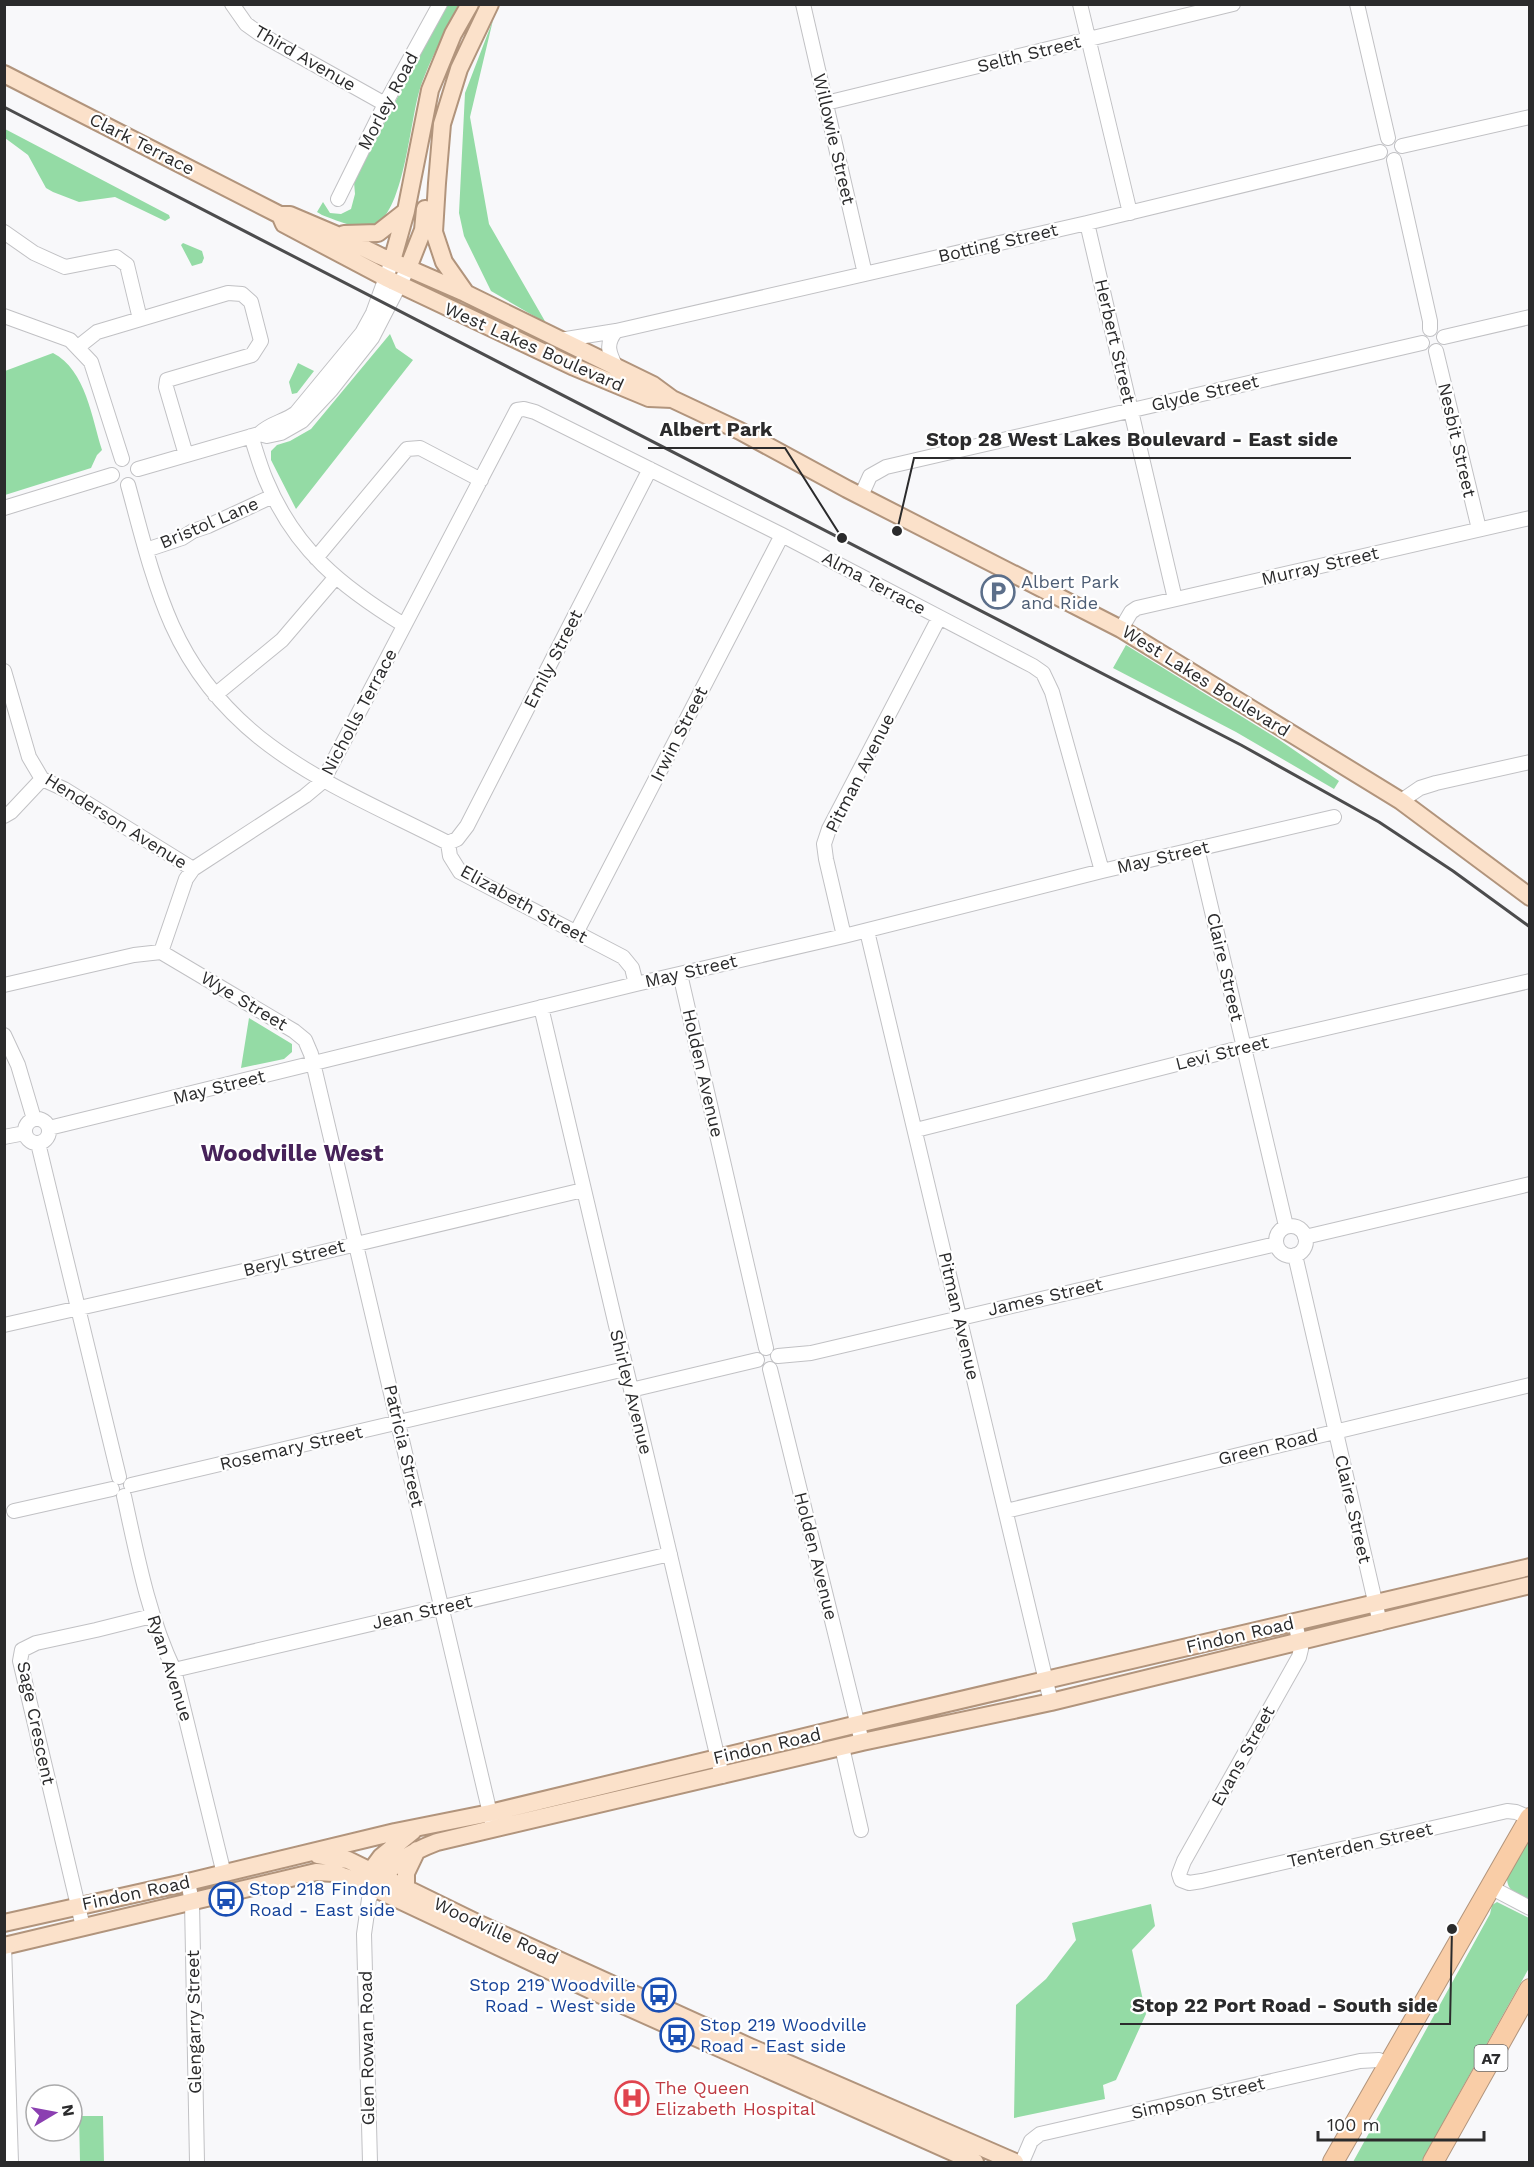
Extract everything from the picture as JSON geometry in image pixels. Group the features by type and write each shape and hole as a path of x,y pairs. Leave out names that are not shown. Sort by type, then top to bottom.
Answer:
{"highway":[{"path":"1333,2163 1530,1818"},
{"name":"A7","path":"1433,2163 1530,1989"}],"main road":[{"name":"West Lakes Boulevard","path":"400,264 406,211 429,90 453,34 470,4"},
{"name":"West Lakes Boulevard","path":"465,293 444,262 434,232 442,124 459,69 490,4"},
{"name":"Clark Terrace","path":"4,74 280,214 290,215 400,264"},
{"name":"West Lakes Boulevard","path":"400,264 423,230 426,194 437,183"},
{"path":"337,235 352,232 362,235 378,234 406,211"},
{"name":"Clark Terrace","path":"280,214 284,224 393,281"},
{"name":"West Lakes Boulevard","path":"400,264 465,293 653,385 672,399 740,431 861,496 1121,629 1401,801 1530,897"},
{"name":"West Lakes Boulevard","path":"393,281 605,380 649,398 672,399"},
{"name":"Findon Road","path":"5,1946 316,1872 372,1880 417,1850 492,1821 718,1757 1530,1568"},
{"name":"Findon Road","path":"4,1923 224,1874 395,1832 492,1821 722,1776 862,1742 1051,1702 1530,1585"},
{"path":"372,1880 381,1857 414,1830"},
{"path":"406,1889 406,1873 417,1850"},
{"name":"Woodville Road","path":"305,1854 348,1860 372,1880 614,2001 975,2163"},
{"name":"Woodville Road","path":"372,1880 406,1889 810,2074 1015,2163"}],"street":[{"name":"Third Avenue","path":"232,4 246,24 260,34 385,104"},
{"name":"Morley Road","path":"338,199 385,104 440,4"},
{"name":"Willowie Street","path":"803,4 865,274"},
{"path":"1080,4 1130,213"},
{"name":"Selth Street","path":"826,103 1233,4"},
{"path":"1357,4 1388,138"},
{"path":"1402,146 1530,117"},
{"path":"1388,138 1398,141 1402,146 1402,153 1394,160"},
{"path":"1388,138 1383,142 1380,152 1383,158 1394,160"},
{"name":"Botting Street","path":"560,340 616,331 865,274 1380,152"},
{"path":"1394,160 1430,329"},
{"name":"Herbert Street","path":"1087,223 1175,599"},
{"path":"4,232 34,254 65,267 116,257 127,265 140,319"},
{"name":"West Lakes Boulevard","path":"138,469 255,435 267,436 281,433 302,421 366,346 400,264"},
{"path":"78,346 97,332 228,293 242,294 251,302 261,341 252,355 167,380 166,387 186,455"},
{"path":"4,316 70,340 78,346 91,362 122,459"},
{"path":"1443,337 1530,316"},
{"path":"1430,329 1437,329 1443,337 1443,344 1436,351 1425,349 1422,342 1424,333 1430,329"},
{"path":"616,331 610,338 608,347 616,367"},
{"name":"Glyde Street","path":"861,496 870,476 886,467 1422,342"},
{"name":"Nesbit Street","path":"1436,351 1479,529"},
{"name":"Alma Terrace","path":"517,410 535,412 650,469 782,535 1043,673 1052,692 1102,872"},
{"name":"Nicholls Terrace","path":"193,869 305,796 323,781 517,410"},
{"path":"255,435 264,477 273,496 287,521 316,558 335,578 404,625"},
{"path":"316,558 407,449 420,448 481,480"},
{"path":"122,459 130,460 138,469 137,478 128,485 119,484 112,475 113,466 122,459"},
{"name":"Emily Street","path":"448,843 457,839 467,826 650,469"},
{"path":"4,508 112,475"},
{"name":"Elizabeth Street","path":"128,485 146,550 172,626 203,680 233,714 273,750 323,781 448,843 450,855 460,872 623,957 632,968 636,984"},
{"name":"Bristol Lane","path":"146,550 179,540 193,531 273,496"},
{"name":"Murray Street","path":"1121,629 1131,612 1137,608 1530,518"},
{"name":"Irwin Street","path":"576,933 782,535"},
{"path":"215,695 282,640 335,578"},
{"name":"Pitman Avenue","path":"844,936 824,844 829,829 939,618"},
{"name":"Henderson Avenue","path":"4,672 29,757 42,779 64,789 193,869"},
{"path":"1401,801 1420,788 1436,783 1530,762"},
{"path":"4,816 42,779"},
{"name":"May Street","path":"48,1128 636,984 867,931 1197,848 1334,817"},
{"name":"Claire Street","path":"1197,848 1286,1226"},
{"path":"4,985 134,955 161,952 186,879 193,869"},
{"name":"Pitman Avenue","path":"867,931 1051,1702"},
{"name":"Wye Street","path":"161,952 294,1031 305,1040 313,1063"},
{"name":"Holden Avenue","path":"680,974 772,1352"},
{"name":"Levi Street","path":"916,1130 1244,1047 1530,981"},
{"name":"Shirley Avenue","path":"541,1007 722,1776"},
{"path":"4,1035 18,1065 34,1119"},
{"name":"Patricia Street","path":"313,1063 492,1821"},
{"path":"34,1119 44,1120 48,1128 48,1135 38,1143 29,1140 25,1132 26,1124 34,1119"},
{"path":"4,1137 25,1132"},
{"name":"Ryan Avenue","path":"38,1143 152,1616 174,1670 224,1874"},
{"path":"1305,1237 1530,1184"},
{"name":"Beryl Street","path":"4,1325 583,1190"},
{"path":"1286,1226 1300,1229 1305,1237 1302,1250 1290,1256 1281,1252 1276,1244 1277,1235 1286,1226"},
{"name":"James Street","path":"772,1352 811,1353 1276,1244"},
{"name":"Claire Street","path":"1294,1255 1380,1623"},
{"path":"759,1352 772,1352 777,1364 770,1369 762,1367 757,1360 759,1352"},
{"path":"631,1390 757,1360"},
{"name":"Rosemary Street","path":"14,1511 625,1369"},
{"name":"Holden Avenue","path":"770,1369 862,1742"},
{"name":"Green Road","path":"1006,1511 1530,1385"},
{"name":"Jean Street","path":"174,1670 670,1554"},
{"name":"Sage Crescent","path":"83,1927 22,1672 20,1661 22,1650 36,1643 152,1616"},
{"path":"1295,1622 1300,1642"},
{"name":"Evans Street","path":"1189,1883 1181,1880 1179,1874 1184,1861 1299,1657 1300,1642"},
{"path":"842,1747 861,1830"},
{"name":"Tenterden Street","path":"1189,1883 1507,1811 1530,1818"},
{"name":"Glen Rowan Road","path":"370,2163 364,1934 360,1922 372,1880"},
{"name":"Glengarry Street","path":"188,1882 192,1902 196,2163"},
{"path":"1490,1887 1530,1908"},
{"path":"5,1946 11,2163"},
{"name":"Simpson Street","path":"1022,2163 1031,2141 1040,2134 1360,2061 1379,2060 1388,2065"}],"green space":[{"path":"445,5 458,5 422,82 405,162 395,198 388,212 373,225 358,226 343,223 317,212 323,202 330,213 341,214 351,209 355,194 354,182"},
{"path":"493,20 470,117 489,224 546,323 491,291 464,236 459,213 465,93"},
{"path":"5,129 169,215 170,218 165,221 115,197 79,202 53,192 46,188 28,155 5,138"},
{"path":"183,243 202,251 204,258 202,263 192,266 181,245"},
{"path":"390,334 396,348 413,360 296,509 271,460 271,451 277,445 290,441 311,429"},
{"path":"53,353 73,371 80,383 91,410 102,450 91,468 5,495 5,371"},
{"path":"298,363 314,371 297,393 292,394 289,382"},
{"path":"1126,645 1278,739 1339,781 1334,789 1236,732 1113,668"},
{"path":"249,1018 292,1044 292,1052 284,1059 241,1068"},
{"path":"1529,1838 1529,1901 1511,1890 1507,1878"},
{"path":"1497,1902 1529,1918 1529,1968 1421,2162 1353,2162 1490,1914 1492,1905"},
{"path":"1151,1904 1155,1926 1132,1950 1146,2014 1116,2080 1103,2085 1105,2099 1014,2118 1016,2005 1046,1979 1076,1940 1072,1923"},
{"path":"84,2116 103,2116 104,2162 80,2162 80,2143 84,2143"}],"railway":[{"path":"4,107 1241,745 1379,822 1453,871 1530,927"}],"place":[{"name":"Stop 28 West Lakes Boulevard - East side","path":"897,531"},
{"name":"Albert Park","path":"842,538"},
{"name":"Albert Park and Ride","path":"998,592"},
{"name":"Stop 218 Findon Road - East side","path":"226,1899"},
{"name":"Stop 22 Port Road - South side","path":"1452,1929"},
{"name":"Stop 219 Woodville Road - West side","path":"659,1995"},
{"name":"Stop 219 Woodville Road - East side","path":"677,2035"},
{"name":"The Queen Elizabeth Hospital","path":"632,2098"}],"district":[{"name":"Woodville West","path":"292,1153"}]}
